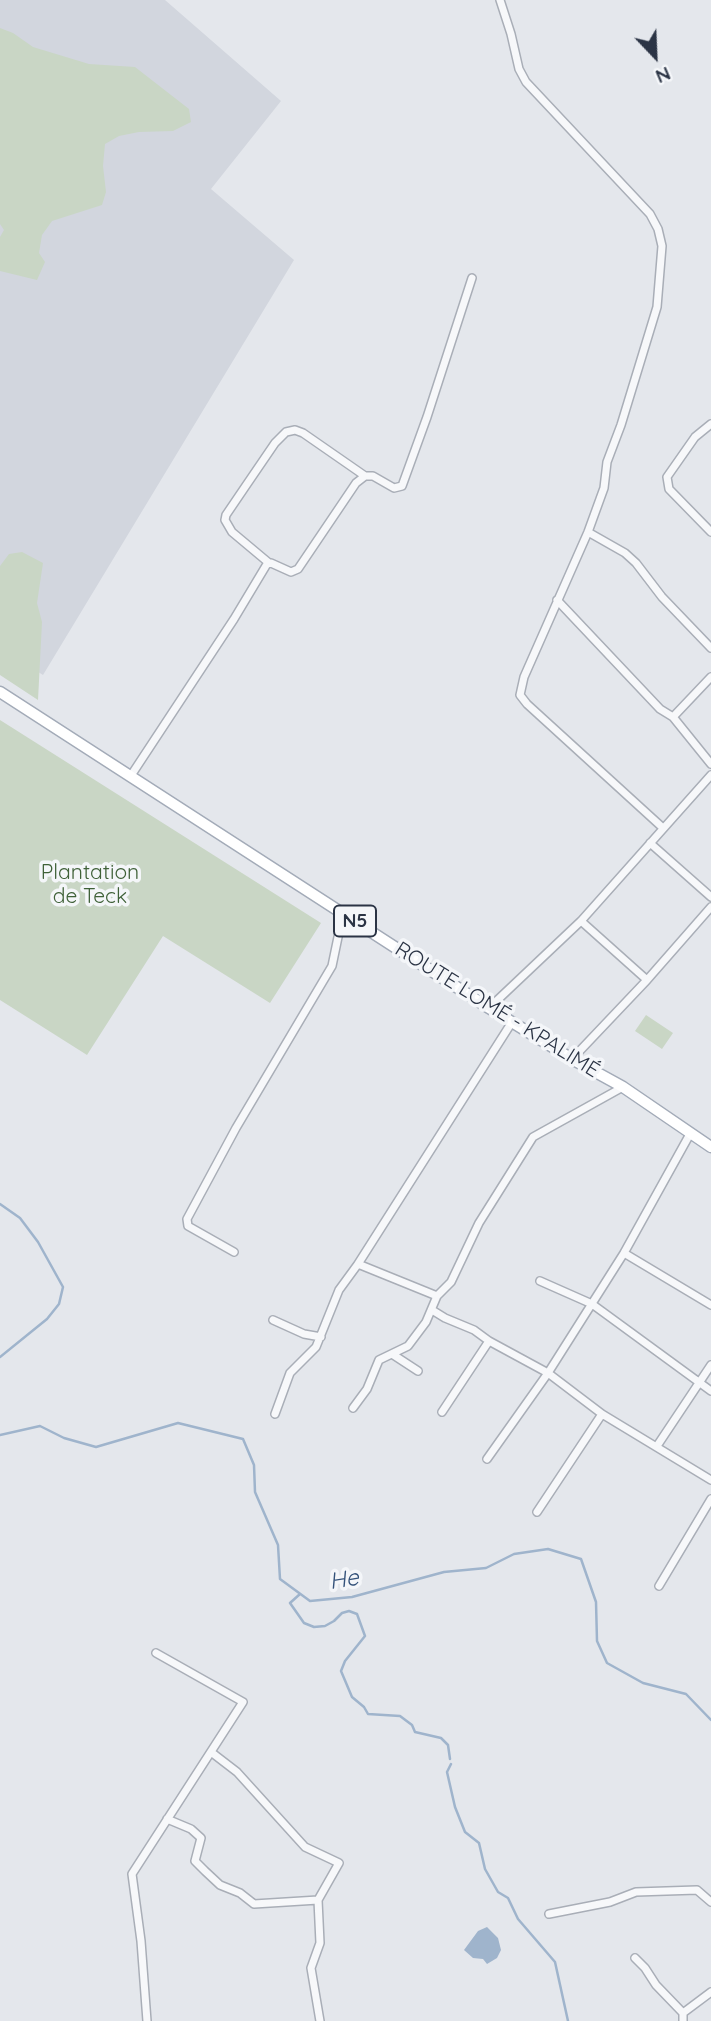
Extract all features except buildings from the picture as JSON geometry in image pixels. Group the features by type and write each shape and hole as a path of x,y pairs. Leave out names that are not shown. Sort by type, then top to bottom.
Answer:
{"main road":[{"name":"ROUTE LOMÉ - KPALIMÉ","path":"0,692 489,1007 572,1059 623,1087 711,1147"}],"street":[{"path":"500,0 512,34 519,69 526,82 650,214 658,229 662,246 657,307 607,462 604,488 588,532 524,677 520,695 663,828"},
{"path":"365,476 356,483 298,569 291,572 269,563 232,532 225,520 275,443 286,432 295,430 365,476 373,476 394,488 402,486 472,278"},
{"path":"711,424 695,438 667,477 669,489 711,532"},
{"path":"588,532 630,558 662,597 711,648"},
{"path":"130,777 269,563"},
{"path":"557,600 660,709 673,717 711,764"},
{"path":"673,717 711,677"},
{"path":"489,1007 581,921 711,775"},
{"path":"650,843 711,897"},
{"path":"572,1059 711,907"},
{"path":"234,1252 188,1226 187,1219 236,1128 332,966 343,912"},
{"path":"581,921 647,980"},
{"path":"275,1413 290,1373 312,1354 321,1338 339,1290 512,1021"},
{"path":"353,1408 367,1389 379,1360 408,1346 432,1310 437,1296 451,1282 480,1223 533,1137 623,1087"},
{"path":"487,1459 548,1373 624,1253 690,1134"},
{"path":"624,1253 711,1305"},
{"path":"358,1264 437,1296"},
{"path":"540,1281 592,1304 711,1391"},
{"path":"432,1310 474,1330 548,1373 601,1414 711,1480"},
{"path":"273,1320 304,1334 321,1338"},
{"path":"442,1412 489,1341"},
{"path":"392,1354 418,1371"},
{"path":"657,1446 711,1365"},
{"path":"537,1513 601,1414"},
{"path":"659,1586 711,1499"},
{"path":"147,2021 141,1941 132,1874 243,1702 156,1653"},
{"path":"211,1752 237,1772 305,1847 339,1863 318,1900 320,1942 311,1968 320,2021"},
{"path":"167,1819 191,1829 201,1838 195,1861 220,1885 240,1893 254,1903 318,1900"},
{"path":"548,1914 610,1902 636,1892 696,1890 711,1902"},
{"path":"635,1958 683,2017 711,1992"}],"shaded area":[{"path":"0,0 165,0 281,101 211,189 294,260 43,675 0,648"}],"green space":[{"path":"0,28 13,33 33,47 89,64 135,67 189,109 191,122 173,131 139,132 119,136 105,144 103,166 106,192 102,205 52,221 42,235 39,253 45,262 37,280 0,271 0,237 4,230 0,224"},
{"path":"22,552 43,563 37,603 42,622 38,700 0,675 0,566 9,554"},
{"name":"Plantation de Teck","path":"0,720 321,923 270,1003 163,936 87,1055 0,1000"},
{"path":"646,1015 673,1033 662,1049 635,1031"}],"water":[{"path":"487,1927 498,1938 501,1950 497,1958 487,1964 483,1959 473,1958 464,1950 478,1931"}],"waterway":[{"name":"He","path":"0,1204 20,1218 38,1242 63,1287 59,1304 47,1319 0,1357"},
{"name":"He","path":"0,1435 40,1426 64,1438 96,1447 178,1423 243,1439 254,1465 255,1492 278,1545 280,1579 310,1601 352,1597 444,1572 486,1568 514,1554 548,1549 581,1559 596,1602 597,1641 607,1663 643,1683 686,1694 711,1720"},
{"path":"300,1594 290,1603 304,1623 314,1627 325,1626 342,1613 349,1611 357,1614 365,1636 345,1661 341,1671 352,1697 368,1714 400,1716 412,1725 415,1732 441,1738 448,1745 450,1759"},
{"path":"451,1764 447,1772 455,1807 465,1832 479,1843 485,1869 498,1892 508,1898 518,1919 555,1962 568,2021"}]}
